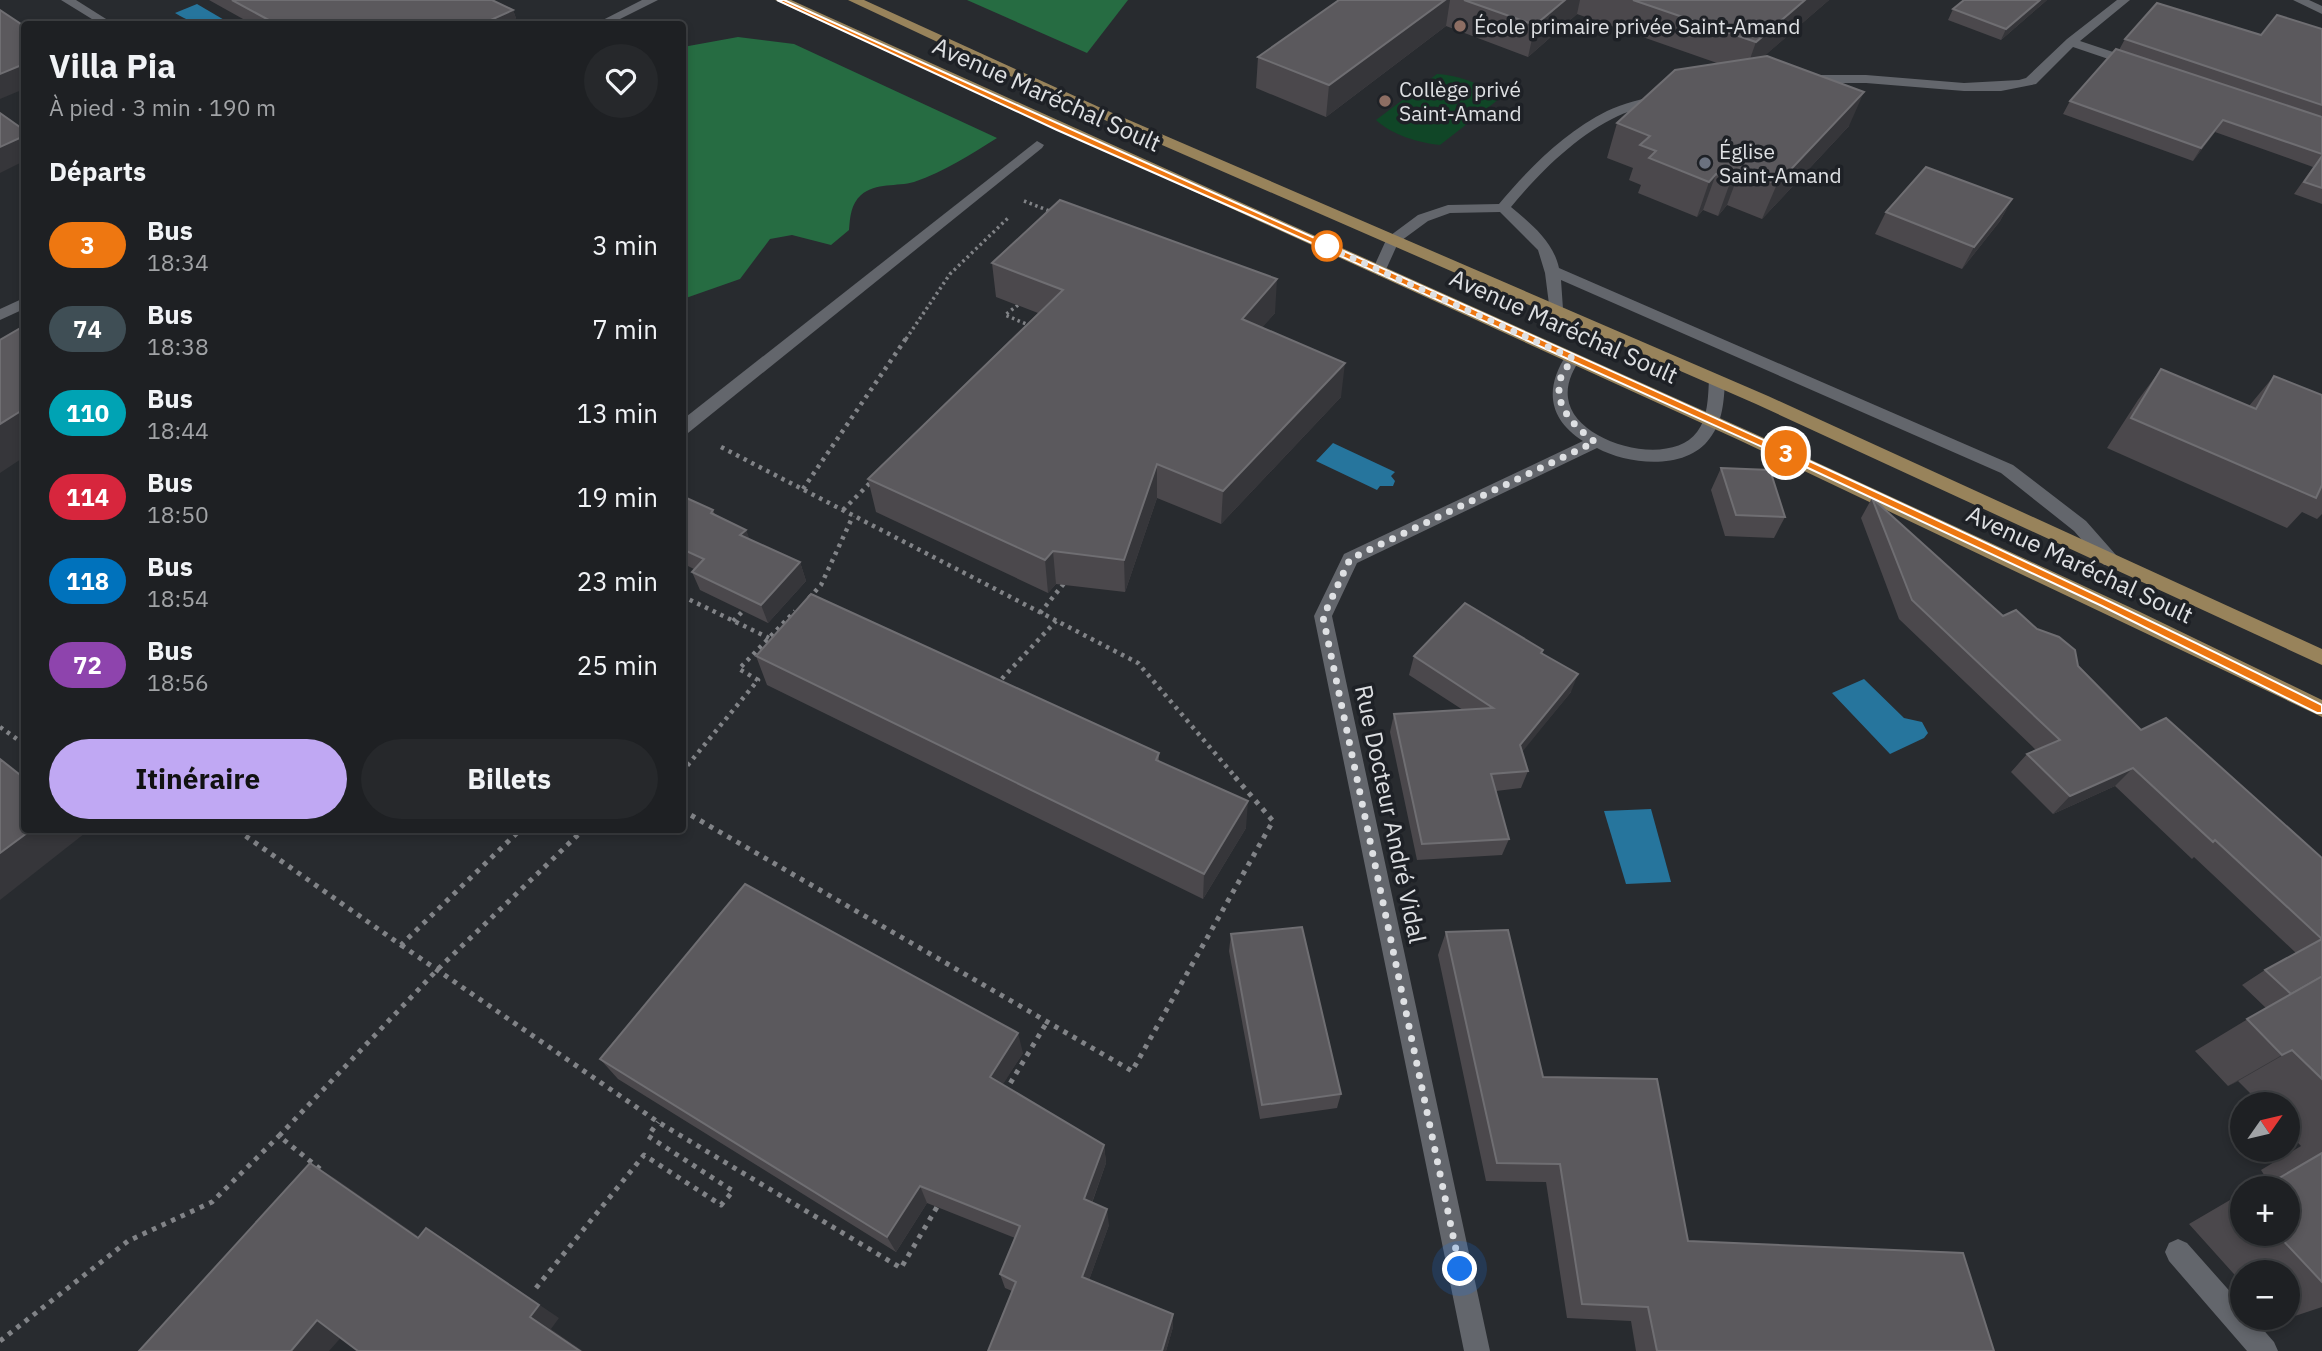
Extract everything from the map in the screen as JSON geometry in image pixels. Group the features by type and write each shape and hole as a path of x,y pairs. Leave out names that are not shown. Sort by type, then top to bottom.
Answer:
{"main road":[{"name":"Avenue Maréchal Soult","path":"781,0 1714,420 2107,602 2322,709"},
{"path":"854,0 1096,111 1717,380 2322,657"}],"street":[{"path":"67,0 103,21"},
{"path":"607,21 652,0"},
{"path":"1795,80 1867,79 1964,87 2001,87 2031,81 2071,42 2124,0"},
{"path":"2299,0 2322,10"},
{"path":"2071,42 2151,69"},
{"path":"1503,208 1517,190 1595,125 1612,114 1635,105 1671,97"},
{"path":"686,426 1037,145"},
{"path":"1379,271 1392,241 1423,218 1448,209 1503,208 1547,250 1554,271 1555,309"},
{"path":"1554,271 2007,468 2080,526 2110,560"},
{"path":"0,315 21,304"},
{"path":"1573,358 1561,377 1560,399 1566,415 1576,428 1595,442 1640,455 1681,452 1699,442 1714,420 1717,380"},
{"name":"Rue Docteur André Vidal","path":"1476,1351 1323,617 1350,559 1595,442"},
{"path":"2178,1252 2264,1351"}],"path":[{"path":"803,489 950,274 1002,227 1050,168 1037,145"},
{"path":"1023,201 1062,216"},
{"path":"1017,305 1005,315 1032,325 1022,335"},
{"path":"686,430 1138,663 1273,821 1132,1071 686,812"},
{"path":"843,510 873,481"},
{"path":"686,767 758,680 739,669 821,585 853,516"},
{"path":"1040,613 1074,572"},
{"path":"686,598 769,638"},
{"path":"733,621 743,611"},
{"path":"992,690 1056,621"},
{"path":"0,727 21,742"},
{"path":"241,833 658,1122 901,1268 943,1197"},
{"path":"401,946 517,833"},
{"path":"0,1341 128,1241 212,1202 279,1136 438,969 580,833"},
{"path":"999,1104 1047,1022"},
{"path":"536,1288 644,1155 721,1205 733,1191 648,1136 658,1122"},
{"path":"279,1136 325,1173"}],"green space":[{"path":"967,0 1128,0 1087,53"},
{"path":"738,37 794,44 997,138 925,178 867,191 853,207 849,230 831,245 792,235 770,239 740,279 686,298 686,46"},
{"path":"1437,74 1470,81 1499,99 1440,145 1406,137 1376,120"}],"water":[{"path":"197,4 226,21 190,21 175,13"},
{"path":"1333,443 1395,472 1391,476 1395,481 1393,486 1380,486 1377,490 1316,461"},
{"path":"1864,679 1904,718 1922,722 1928,733 1924,738 1890,754 1832,693"},
{"path":"1651,809 1671,882 1626,884 1604,811"}],"building":[{"path":"232,0 492,0 513,10 489,21 270,21"},
{"path":"1339,0 1445,0 1329,85 1258,57"},
{"path":"1464,0 1565,0 1535,25"},
{"path":"1633,0 1805,0 1756,42"},
{"path":"1964,0 2040,0 2006,29 1953,9"},
{"path":"2157,3 2261,35 2277,15 2322,29 2322,105 2125,39"},
{"path":"0,10 21,24 21,65 0,74"},
{"path":"2116,49 2322,117 2322,154 2223,120 2201,148 2070,101"},
{"path":"1767,56 1864,92 1777,184 1740,170 1731,180 1716,174 1709,182 1649,158 1656,151 1640,145 1650,136 1617,123 1675,70"},
{"path":"0,113 21,128 21,137 0,147"},
{"path":"2322,156 2322,188 2304,182"},
{"path":"1926,167 2012,199 1974,247 1886,212"},
{"path":"1060,200 1277,279 1242,319 1345,363 1223,491 1157,464 1124,560 1053,551 1045,560 868,479 1063,290 992,263"},
{"path":"21,328 21,411 0,424 0,340"},
{"path":"2161,369 2256,409 2274,376 2322,395 2322,485 2316,498 2131,418"},
{"path":"1721,468 1770,470 1785,517 1736,515"},
{"path":"686,498 746,530 740,535 800,562 761,605 692,572 704,559 686,551"},
{"path":"1872,498 2003,616 2016,610 2037,629 2059,637 2075,650 2078,666 2141,730 2166,718 2322,858 2322,939 2133,768 2070,796 2027,754 2060,740 1912,600"},
{"path":"811,594 1159,753 1156,760 1248,801 1204,874 756,656"},
{"path":"1465,603 1578,674 1520,745 1528,771 1491,774 1509,839 1422,844 1394,714 1493,708 1414,656"},
{"path":"0,759 21,776 21,833 27,833 0,853"},
{"path":"745,884 1018,1033 990,1077 1104,1145 1084,1199 1107,1209 1082,1277 1173,1314 1162,1351 988,1351 1016,1282 1000,1274 1020,1226 920,1186 887,1237 600,1059"},
{"path":"1302,927 1341,1094 1262,1105 1231,934"},
{"path":"1508,930 1543,1077 1657,1079 1688,1241 1963,1253 1994,1351 1657,1351 1648,1307 1582,1304 1560,1164 1497,1163 1446,932"},
{"path":"2322,939 2322,978 2291,994 2265,970"},
{"path":"2321,977 2322,1079 2292,1050 2282,1055 2247,1019"},
{"path":"2322,1153 2322,1282 2288,1246 2300,1246 2300,1176 2283,1176"},
{"path":"310,1163 418,1238 426,1228 539,1305 530,1317 580,1351 358,1351 317,1320 291,1351 139,1351"}],"bus line":[{"name":"3","path":"781,0 1795,457 2107,602 2322,709"}],"place":[{"name":"École primaire privée Saint-Amand","path":"1460,26"},
{"name":"Collège privé Saint-Amand","path":"1385,101"},
{"name":"Église Saint-Amand","path":"1705,163"}],"route":[{"path":"1327,246 1317,242 1573,358 1561,377 1560,399 1566,415 1576,428 1595,442 1350,559 1323,617 1460,1269"}]}
